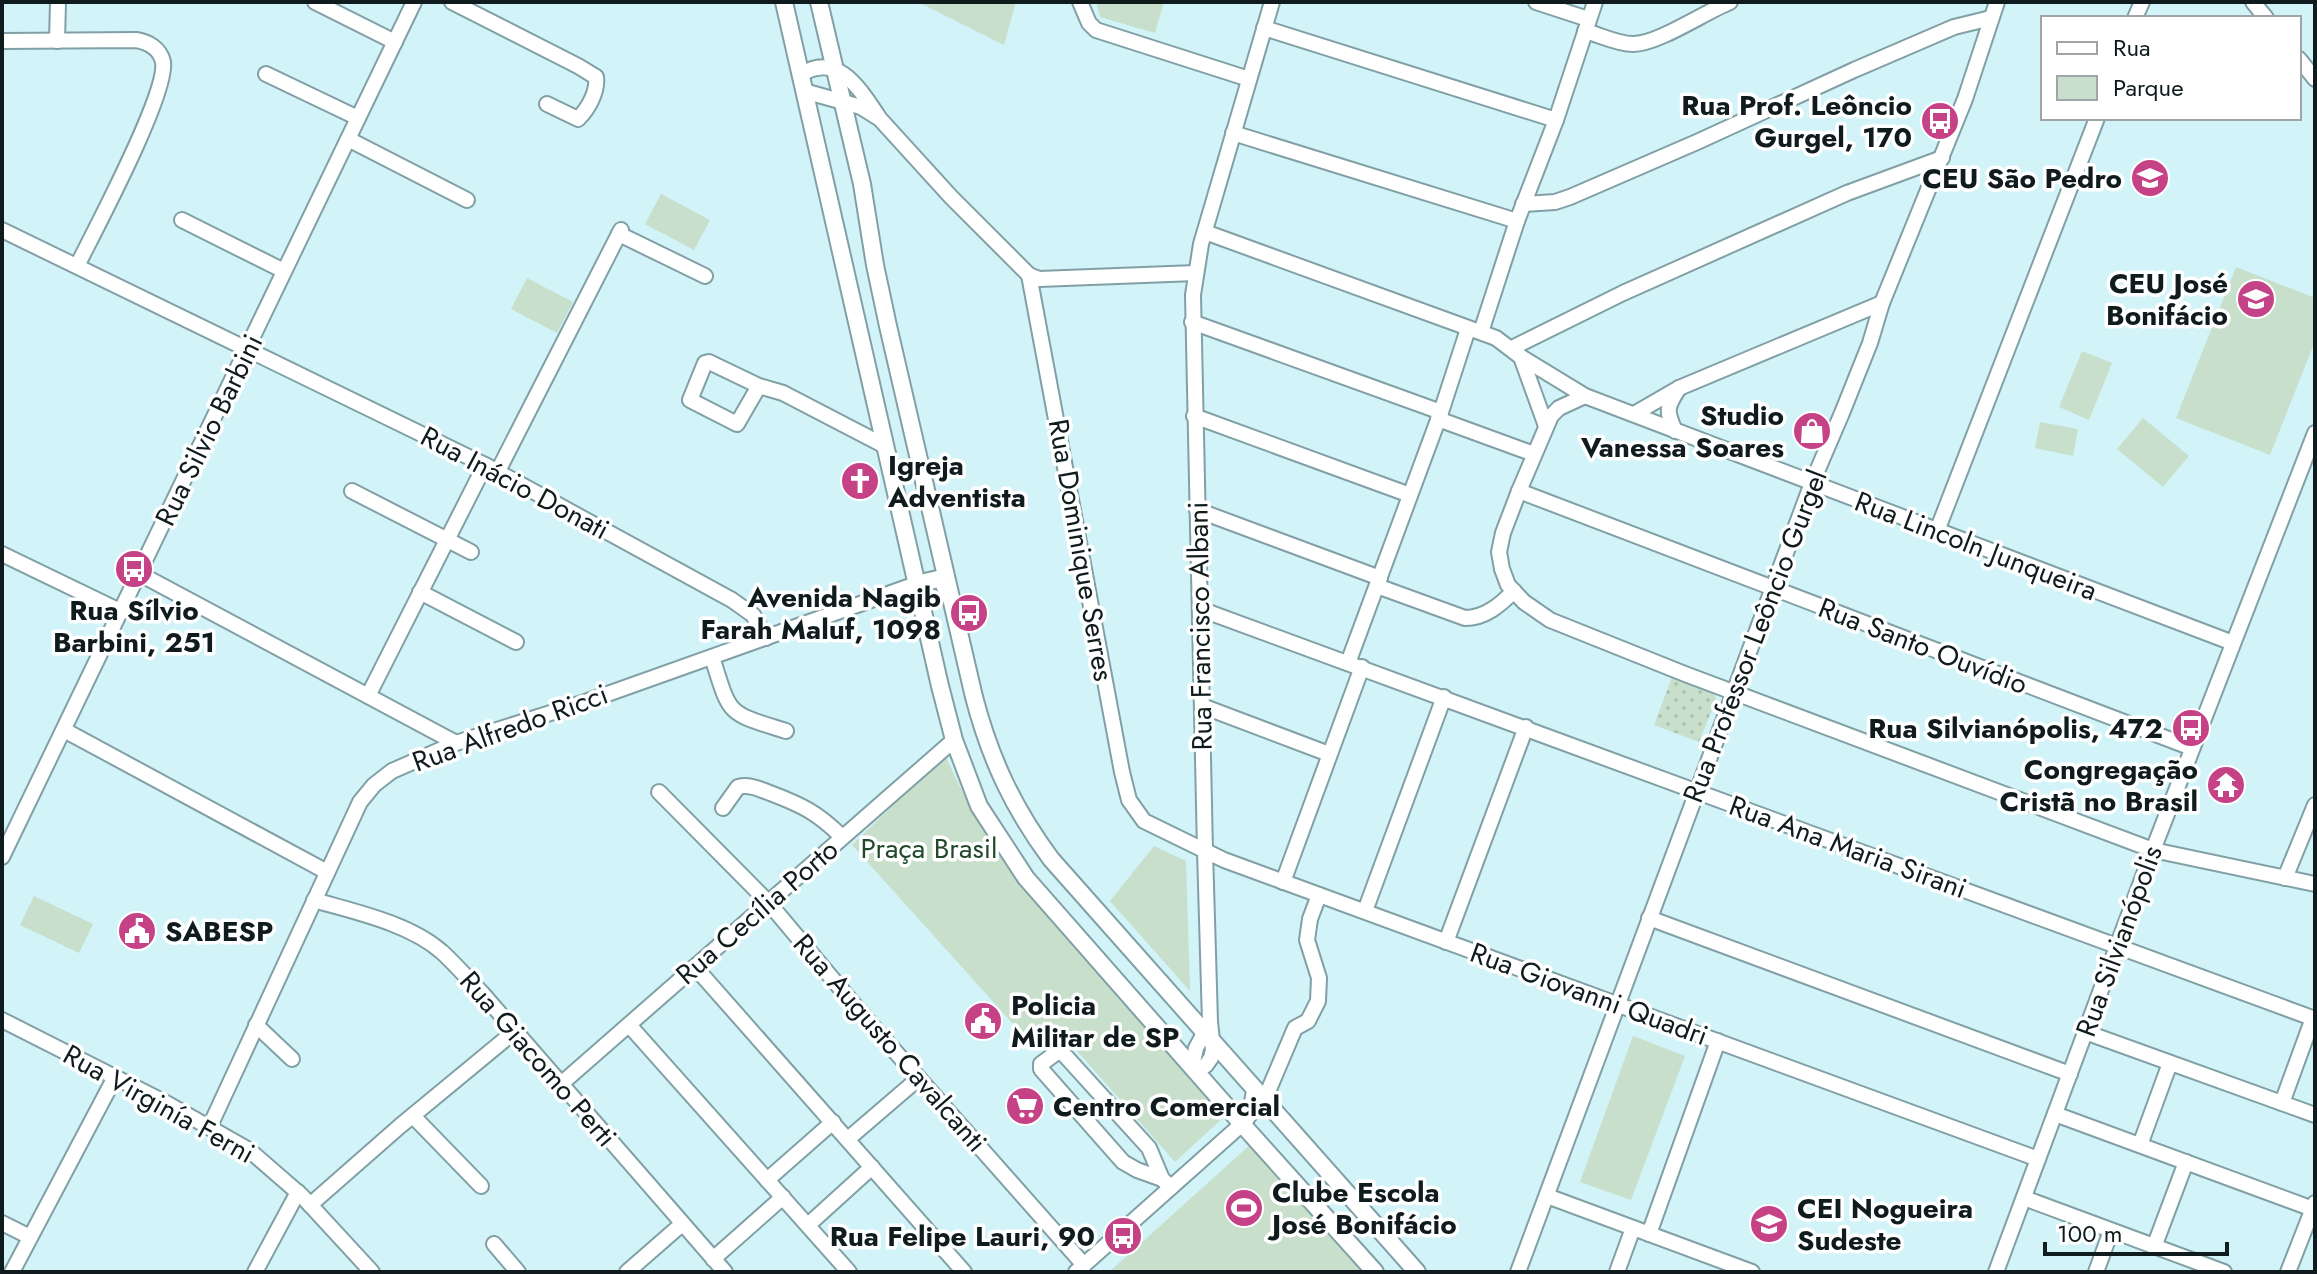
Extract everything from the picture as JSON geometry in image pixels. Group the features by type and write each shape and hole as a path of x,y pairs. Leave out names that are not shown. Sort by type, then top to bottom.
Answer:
{"main road":[{"path":"784,2 916,584 954,740 979,806 1026,878 1375,1272"},
{"path":"819,2 862,184 888,326 983,730 1001,777 1031,833 1051,859 1209,1032 1260,1096 1417,1272"},
{"path":"916,584 938,579 952,598"},
{"path":"1242,1124 1260,1096"},
{"path":"1256,1139 1264,1124 1279,1117"}],"street":[{"path":"57,41 58,2"},
{"path":"315,2 395,42"},
{"name":"Rua Silvio Barbini","path":"2,857 414,2"},
{"path":"452,2 596,77 597,87 578,119 547,104"},
{"path":"1080,2 1089,23 1096,30 1249,79"},
{"name":"Rua Francisco Albani","path":"1194,1069 1206,1065 1211,1058 1193,295 1205,232 1270,2"},
{"path":"1536,2 1627,44 1638,44 1668,33 1710,6 1730,2"},
{"path":"1283,882 1329,754 1378,582 1556,120 1595,2"},
{"name":"Rua Professor Leôncio Gurgel","path":"1518,1272 1812,483 1965,99 1997,2"},
{"path":"1523,204 1555,202 1570,197 1954,27 1991,18"},
{"path":"1264,28 1556,120"},
{"path":"2,41 136,40 147,42 161,55 163,76 157,94 129,162 77,266"},
{"path":"2301,62 2315,79"},
{"path":"880,119 868,110 842,102 802,83 818,66 834,69 847,77 880,119 951,197 1029,275 1039,279 1196,273"},
{"path":"266,74 358,118"},
{"path":"1937,531 2096,120"},
{"path":"1233,133 1517,221"},
{"path":"348,139 467,200"},
{"path":"1546,426 1516,352 1623,293 1847,193 1942,158"},
{"path":"182,220 284,271"},
{"name":"Rua Inácio Donati","path":"2,230 492,468 732,600 753,615 766,638"},
{"path":"368,696 447,538 535,403 620,232 705,276"},
{"name":"Rua Lincoln Junqueira","path":"1205,232 1475,330 1581,393 1675,431 2233,643"},
{"name":"Rua Dominique Serres","path":"1029,275 1122,772 1129,800 1144,821"},
{"path":"1634,414 1679,388 1882,303"},
{"path":"1192,322 1534,454"},
{"path":"759,386 737,424 690,400 706,362 759,386 783,393 885,446"},
{"path":"1675,431 1668,415 1668,404 1679,388"},
{"path":"1581,393 1551,416 1519,491 1499,552 1505,577 1514,591 1550,620 2153,850 2315,884"},
{"path":"1194,416 1410,495"},
{"name":"Rua Silvianópolis","path":"1996,1272 2153,850 2315,433"},
{"path":"352,491 471,552"},
{"name":"Rua Santo Ouvídio","path":"1519,491 2192,748"},
{"path":"1197,510 1465,618 1485,614 1514,591"},
{"path":"2,554 122,612"},
{"path":"140,574 456,743"},
{"name":"Rua Alfredo Ricci","path":"210,1126 360,802 374,785 392,771 456,743 585,702 916,584"},
{"path":"420,592 516,642"},
{"name":"Rua Ana Maria Sirani","path":"1200,609 2314,1019"},
{"path":"712,657 726,703 731,709 741,717 786,731"},
{"path":"1365,911 1444,697"},
{"path":"1202,706 1329,754"},
{"path":"1446,942 1526,727"},
{"path":"64,730 327,872"},
{"name":"Rua Cecília Porto","path":"561,1084 954,740"},
{"path":"723,808 738,787 753,787 801,804 842,837"},
{"name":"Rua Augusto Cavalcanti","path":"659,792 768,902 1080,1269"},
{"path":"2285,878 2315,805"},
{"name":"Rua Giovanni Quadri","path":"1144,821 1205,851 1283,882 2038,1159"},
{"path":"1260,1096 1295,1028 1308,1021 1318,1001 1319,978 1307,940 1310,919 1319,895"},
{"name":"Rua Giacomo Perti","path":"314,900 377,918 421,938 442,952 725,1272"},
{"path":"1649,918 2070,1074"},
{"path":"695,967 964,1272"},
{"path":"2282,1103 2314,1019"},
{"name":"Rua Virginía Ferni","path":"2,1020 210,1126 249,1150 298,1192 372,1272"},
{"path":"256,1025 292,1059"},
{"path":"629,1025 849,1272"},
{"path":"310,1205 514,1032"},
{"path":"2085,1032 2315,1115"},
{"path":"1649,1234 1718,1041"},
{"path":"1060,1050 1149,1148 1167,1183 1123,1162 1041,1069 1041,1064 1060,1050"},
{"path":"2140,1145 2170,1063"},
{"path":"12,1272 115,1077"},
{"path":"848,1139 919,1078"},
{"path":"2055,1114 2314,1206 2288,1272"},
{"path":"413,1116 481,1186"},
{"path":"767,1180 833,1122"},
{"path":"1080,1269 1167,1183 1242,1124"},
{"path":"2154,1247 2186,1162"},
{"path":"808,1225 872,1167"},
{"path":"255,1272 298,1192"},
{"path":"1547,1196 1649,1234 1712,1265 1752,1272"},
{"path":"713,1259 783,1197"},
{"path":"2024,1198 2154,1247 2194,1267 2224,1272"},
{"path":"2,1223 30,1237"},
{"path":"627,1272 682,1224"},
{"path":"1617,1272 1633,1228"},
{"path":"2096,1272 2111,1231"},
{"path":"494,1244 518,1272"}],"green space":[{"path":"918,2 1016,2 1004,45"},
{"path":"1096,2 1164,2 1155,33 1100,17"},
{"path":"661,194 710,220 694,250 645,224"},
{"path":"2236,267 2315,298 2315,341 2270,455 2176,418"},
{"path":"527,278 573,302 557,333 511,309"},
{"path":"2082,351 2112,363 2089,420 2059,407"},
{"path":"2143,418 2189,456 2163,487 2117,449"},
{"path":"2040,422 2078,429 2073,456 2035,448"},
{"path":"1672,677 1715,695 1716,700 1699,742 1654,725"},
{"name":"Praça Brasil","path":"945,755 982,827 1028,893 1226,1115 1175,1162 1056,1027 1033,1046 852,845"},
{"path":"1154,846 1186,861 1190,991 1110,901"},
{"path":"34,896 93,924 79,953 20,925"},
{"path":"1633,1036 1685,1056 1631,1200 1580,1182"},
{"name":"Clube Escola José Bonifácio","path":"1251,1144 1365,1272 1109,1272"}],"place":[{"name":"Rua Prof. Leôncio Gurgel, 170","path":"1940,121"},
{"name":"CEU São Pedro","path":"2150,178"},
{"name":"CEU José Bonifácio","path":"2256,299"},
{"name":"Studio Vanessa Soares","path":"1812,431"},
{"name":"Igreja Adventista","path":"860,481"},
{"name":"Rua Sílvio Barbini, 251","path":"134,569"},
{"name":"Avenida Nagib Farah Maluf, 1098","path":"969,613"},
{"name":"Rua Silvianópolis, 472","path":"2191,728"},
{"name":"Congregação Cristã no Brasil","path":"2226,785"},
{"name":"SABESP","path":"137,931"},
{"name":"Policia Militar de SP","path":"983,1021"},
{"name":"Centro Comercial","path":"1025,1106"},
{"name":"Clube Escola José Bonifácio","path":"1244,1208"},
{"name":"CEI Nogueira Sudeste","path":"1769,1224"},
{"name":"Rua Felipe Lauri, 90","path":"1123,1236"}]}
